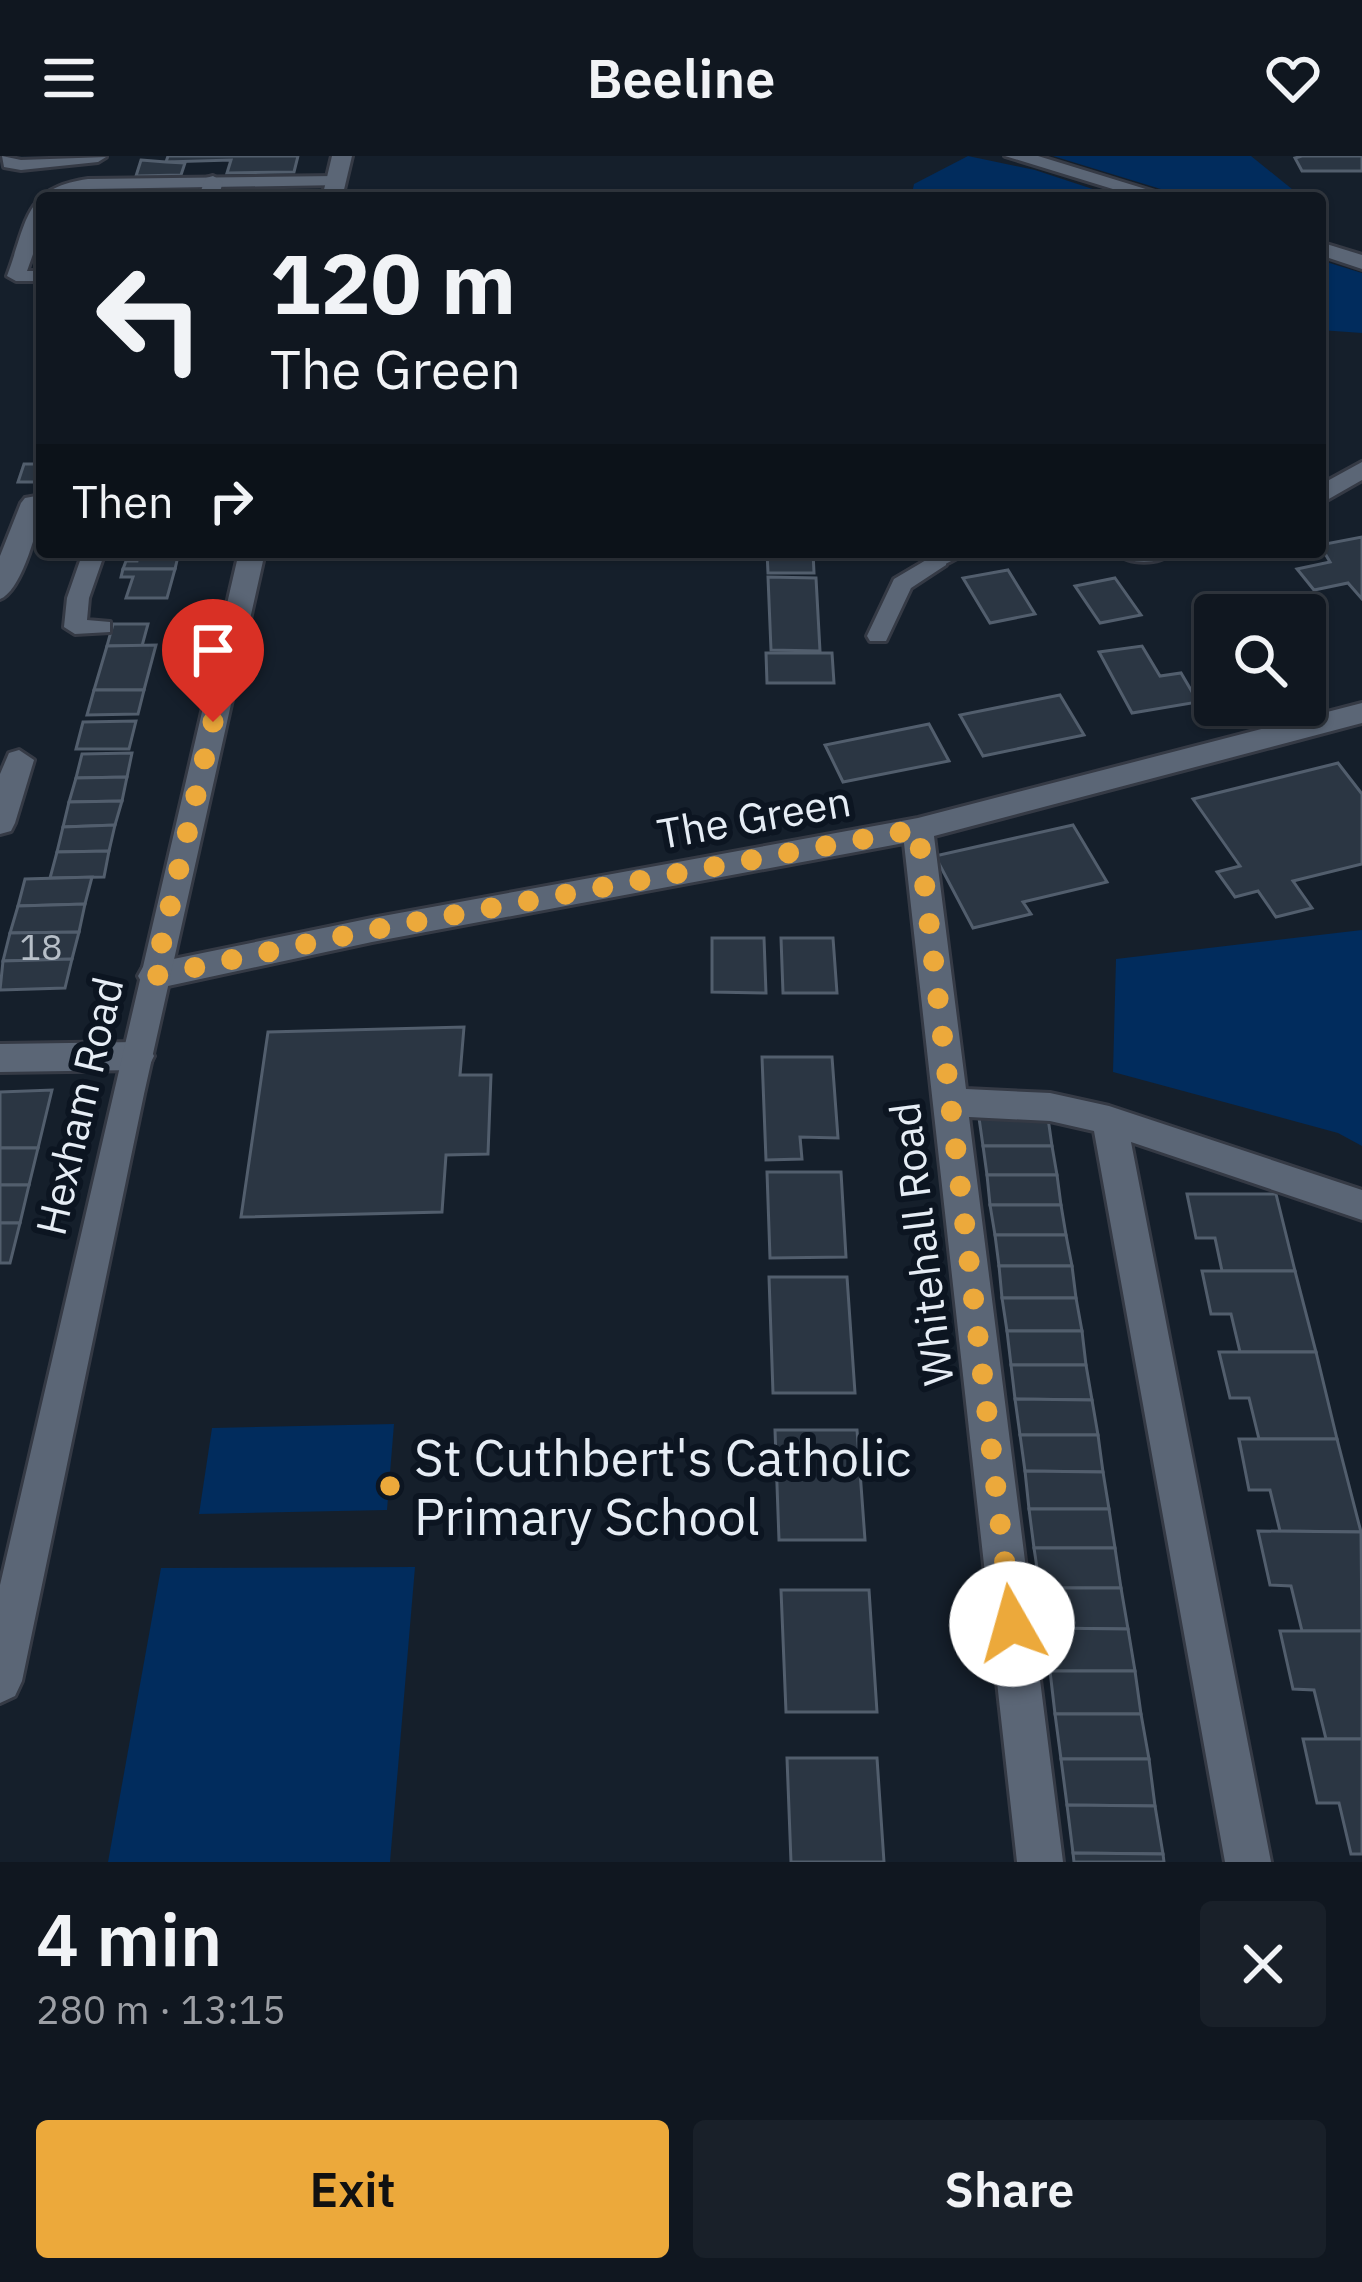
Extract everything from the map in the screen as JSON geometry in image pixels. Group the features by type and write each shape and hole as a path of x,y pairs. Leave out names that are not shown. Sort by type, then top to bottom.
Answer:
{"street":[{"path":"334,190 342,156"},
{"path":"1015,156 1144,192"},
{"path":"1326,250 1362,262"},
{"path":"1326,492 1362,469"},
{"path":"0,590 36,508"},
{"name":"Hexham Road","path":"0,1681 251,558"},
{"name":"The Green","path":"154,976 372,930 918,829 1362,713"},
{"path":"2,809 19,760"},
{"name":"Whitehall Road","path":"918,829 1040,1862"},
{"path":"0,1058 137,1056"},
{"path":"950,1102 1051,1107 1109,1120 1362,1205"},
{"path":"1109,1120 1248,1862"}],"lane":[{"path":"10,156 10,163 21,165 98,157"},
{"path":"55,192 74,185 334,190"},
{"path":"36,225 16,276 36,276"},
{"path":"92,558 74,627 102,627"},
{"path":"878,636 902,584 943,558"}],"shaded area":[{"path":"968,156 1035,170 1102,192 912,192 914,184"},
{"path":"1053,156 1251,156 1296,192 1170,192"},
{"path":"1326,262 1362,273 1362,333 1326,330"},
{"path":"1362,930 1362,1146 1338,1133 1113,1072 1116,959"},
{"path":"394,1424 387,1510 199,1514 212,1428"},
{"path":"415,1567 390,1862 108,1862 161,1568"}],"building":[{"path":"168,156 298,156 294,172 227,173 231,160 166,162"},
{"path":"1362,156 1362,171 1302,171 1295,158"},
{"path":"141,160 185,163 181,175 136,176"},
{"path":"248,184 285,184 283,192 228,192 246,189"},
{"path":"129,187 166,187 164,192 127,192"},
{"path":"24,464 36,464 36,482 18,482"},
{"path":"1362,537 1362,599 1348,583 1314,590 1297,569 1330,562 1326,544"},
{"path":"178,558 175,569 123,569 126,561"},
{"path":"767,558 813,558 814,573 768,573"},
{"path":"123,569 175,569 167,598 126,598 133,577 121,577"},
{"path":"1008,570 1035,614 990,623 963,578"},
{"path":"768,577 816,578 820,651 771,650"},
{"path":"1115,578 1141,615 1100,623 1075,586"},
{"path":"113,624 148,624 142,646 107,646"},
{"path":"156,645 144,690 94,690 107,646"},
{"path":"1142,646 1160,676 1181,673 1194,703 1132,713 1099,652"},
{"path":"766,653 832,653 834,683 767,683"},
{"path":"94,690 144,690 138,714 87,715"},
{"path":"1060,695 1084,735 983,756 960,715"},
{"path":"136,721 129,749 76,749 83,722"},
{"path":"929,724 949,761 843,782 825,745"},
{"path":"132,753 127,777 76,778 82,754"},
{"path":"1338,763 1362,794 1362,864 1293,881 1312,908 1276,917 1258,891 1235,897 1217,872 1240,866 1193,799"},
{"path":"127,777 122,801 69,802 76,778"},
{"path":"122,801 115,825 63,827 69,802"},
{"path":"115,825 109,851 57,852 63,827"},
{"path":"1073,825 1107,882 1023,902 1031,914 973,928 935,856"},
{"path":"109,851 104,877 50,878 57,852"},
{"path":"92,877 85,904 18,906 25,879"},
{"path":"85,904 79,932 10,933 18,906"},
{"path":"79,932 72,959 3,961 10,933"},
{"path":"712,938 764,938 766,993 712,992"},
{"path":"781,938 833,938 837,993 783,993"},
{"path":"72,959 65,988 0,990 3,961"},
{"path":"464,1027 460,1075 491,1075 488,1154 446,1155 442,1212 241,1217 268,1032"},
{"path":"762,1057 832,1057 838,1138 800,1137 802,1159 766,1160"},
{"path":"52,1090 38,1148 0,1148 0,1092"},
{"path":"979,1118 1048,1118 1052,1146 983,1146"},
{"path":"983,1146 1052,1146 1057,1175 987,1175"},
{"path":"0,1148 38,1148 29,1185 0,1185"},
{"path":"767,1172 841,1172 846,1257 770,1258"},
{"path":"987,1175 1057,1175 1061,1205 990,1205"},
{"path":"0,1185 29,1185 20,1223 0,1223"},
{"path":"1187,1194 1276,1194 1295,1271 1222,1271 1215,1238 1196,1238"},
{"path":"990,1205 1061,1205 1066,1235 995,1235"},
{"path":"0,1223 20,1223 10,1263 0,1263"},
{"path":"995,1235 1066,1235 1072,1266 999,1266"},
{"path":"999,1266 1072,1266 1076,1298 1002,1298"},
{"path":"1202,1271 1295,1271 1316,1352 1240,1352 1231,1314 1211,1314"},
{"path":"769,1277 847,1277 855,1393 773,1393"},
{"path":"1002,1298 1076,1298 1082,1331 1007,1331"},
{"path":"1007,1331 1082,1331 1086,1365 1011,1365"},
{"path":"1219,1352 1316,1352 1337,1439 1259,1439 1249,1398 1230,1398"},
{"path":"1011,1365 1086,1365 1092,1400 1015,1399"},
{"path":"1015,1399 1092,1400 1098,1435 1020,1435"},
{"path":"775,1430 857,1430 865,1540 779,1540"},
{"path":"1020,1435 1098,1435 1103,1472 1025,1471"},
{"path":"1239,1439 1337,1439 1361,1532 1280,1531 1270,1490 1249,1490"},
{"path":"1025,1471 1103,1472 1109,1509 1029,1509"},
{"path":"1029,1509 1109,1509 1115,1548 1034,1548"},
{"path":"1258,1531 1361,1532 1362,1631 1302,1631 1291,1586 1270,1585"},
{"path":"1034,1548 1115,1548 1121,1588 1040,1588"},
{"path":"1040,1588 1121,1588 1128,1629 1044,1628"},
{"path":"781,1590 869,1590 877,1712 786,1712"},
{"path":"1044,1628 1128,1629 1135,1671 1050,1671"},
{"path":"1280,1631 1362,1631 1362,1739 1326,1739 1314,1690 1293,1689"},
{"path":"1050,1671 1135,1671 1141,1714 1055,1714"},
{"path":"1055,1714 1141,1714 1149,1759 1061,1759"},
{"path":"1303,1739 1362,1739 1362,1854 1351,1854 1339,1803 1317,1803"},
{"path":"787,1758 877,1758 884,1862 791,1862"},
{"path":"1061,1759 1149,1759 1155,1806 1067,1805"},
{"path":"1067,1805 1155,1806 1163,1854 1073,1853"},
{"path":"1073,1853 1163,1854 1164,1862 1074,1862"}],"place":[{"name":"St Cuthbert's Catholic Primary School","path":"390,1486"}],"route":[{"path":"213,722 154,976 372,930 918,829 1012,1624"}]}
